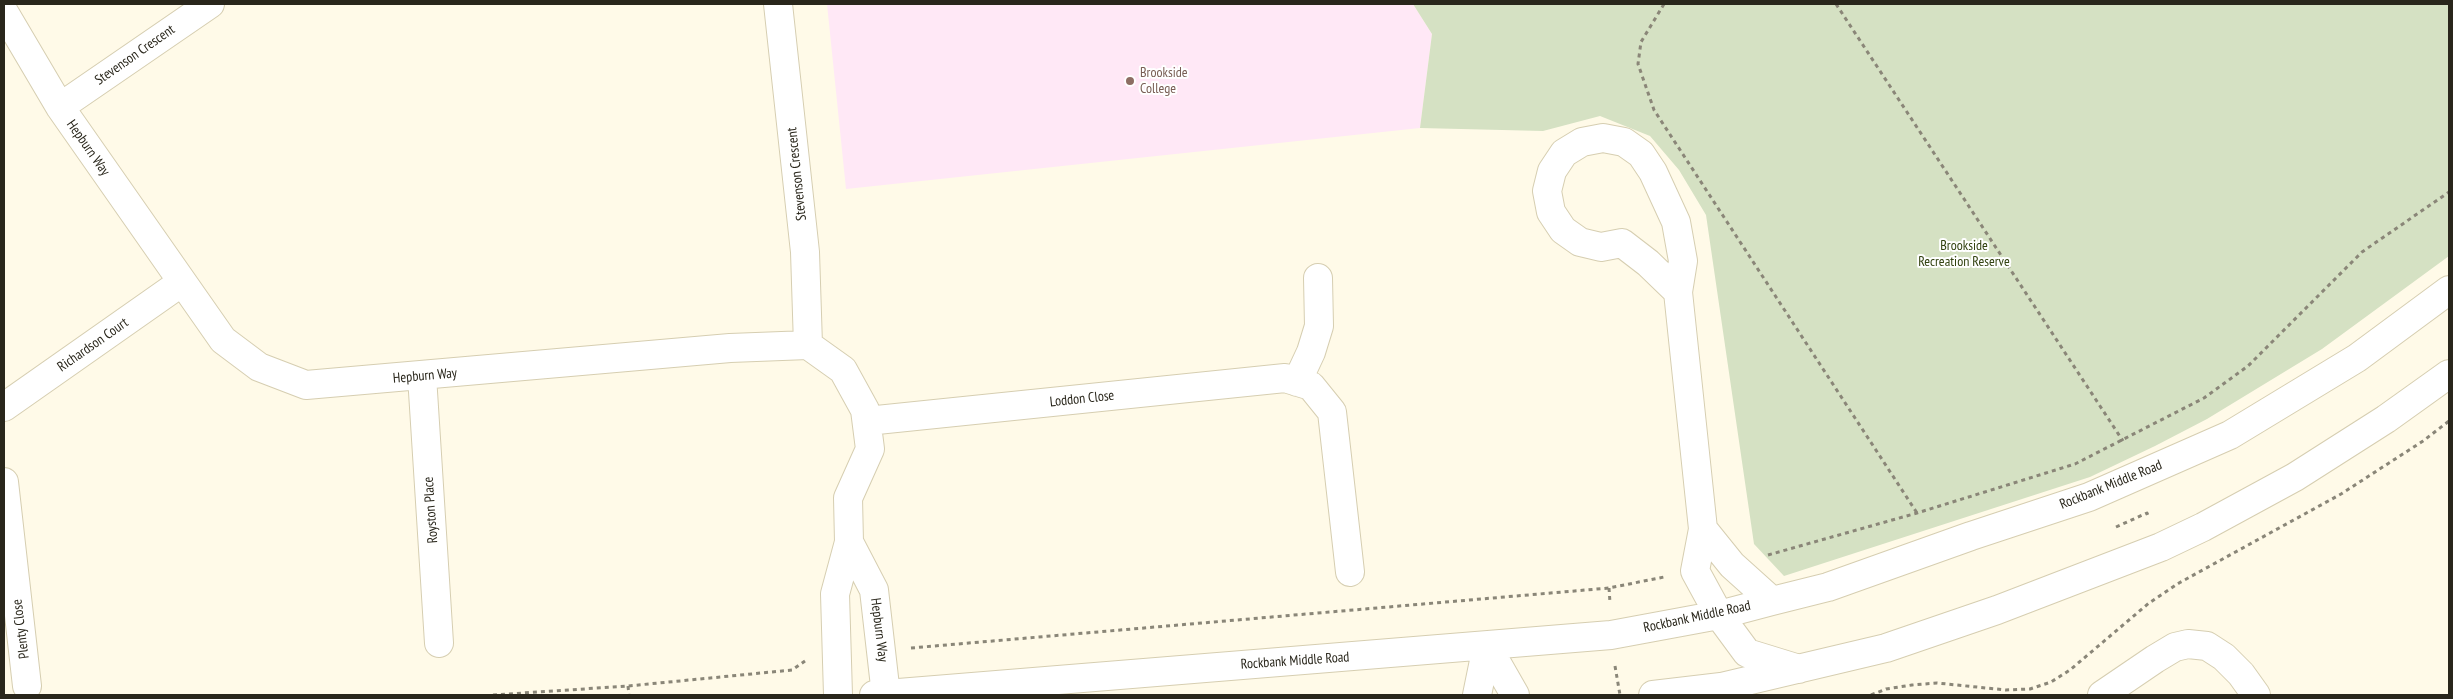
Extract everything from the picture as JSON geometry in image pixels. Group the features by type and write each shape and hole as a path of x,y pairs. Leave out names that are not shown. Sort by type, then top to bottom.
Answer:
{"street":[{"name":"Stevenson Crescent","path":"60,107 210,4"},
{"name":"Stevenson Crescent","path":"778,4 805,252 808,345"},
{"name":"Hepburn Way","path":"4,12 60,107 223,340 259,367 268,371 306,385 730,348 808,345 843,370 865,410 870,449 848,498 849,542 835,594 838,695"},
{"path":"1678,292 1648,263 1622,243 1601,246 1580,242 1563,230 1551,212 1547,191 1552,171 1564,153 1582,142 1603,138 1624,142 1641,154 1653,172 1676,222 1683,261 1678,292 1703,529 1696,571 1718,615 1747,652 1799,668"},
{"path":"1297,382 1312,352 1319,326 1318,278"},
{"name":"Richardson Court","path":"4,407 182,282"},
{"name":"Rockbank Middle Road","path":"882,695 1487,646 1611,634 1718,615 1828,586 2089,497 2230,435 2357,358 2449,290"},
{"path":"1653,695 1721,687 1886,648 1998,610 2161,547 2203,528 2295,477 2386,419 2449,374"},
{"name":"Royston Place","path":"422,376 439,643"},
{"name":"Loddon Close","path":"867,421 1285,378 1312,386 1332,412 1350,572"},
{"name":"Plenty Close","path":"4,482 27,686"},
{"path":"1703,529 1732,565 1772,601"},
{"name":"Hepburn Way","path":"849,542 874,590 882,695"},
{"path":"2102,695 2154,659 2175,647 2188,644 2207,646 2224,657 2241,674 2256,695"},
{"path":"1477,695 1487,646"},
{"path":"1487,646 1515,695"}],"path":[{"path":"1664,4 1641,42 1638,64 1654,110 1917,513"},
{"path":"1836,4 2123,441"},
{"path":"1871,695 1886,689 1937,683 2006,690 2030,689 2051,682 2070,670 2149,603 2178,582 2341,494 2423,441 2449,421"},
{"path":"493,695 628,686 792,670 807,660"},
{"path":"628,686 629,695"}],"shaded area":[{"name":"Brookside College","path":"827,4 1413,4 1432,34 1420,128 846,189"}],"green space":[{"name":"Brookside Recreation Reserve","path":"1413,4 2449,4 2449,256 2322,349 2207,419 2155,446 2090,477 1784,576 1754,544 1706,215 1679,170 1650,136 1600,116 1543,131 1420,128 1432,34"}],"place":[{"name":"Brookside College","path":"1130,81"}]}
